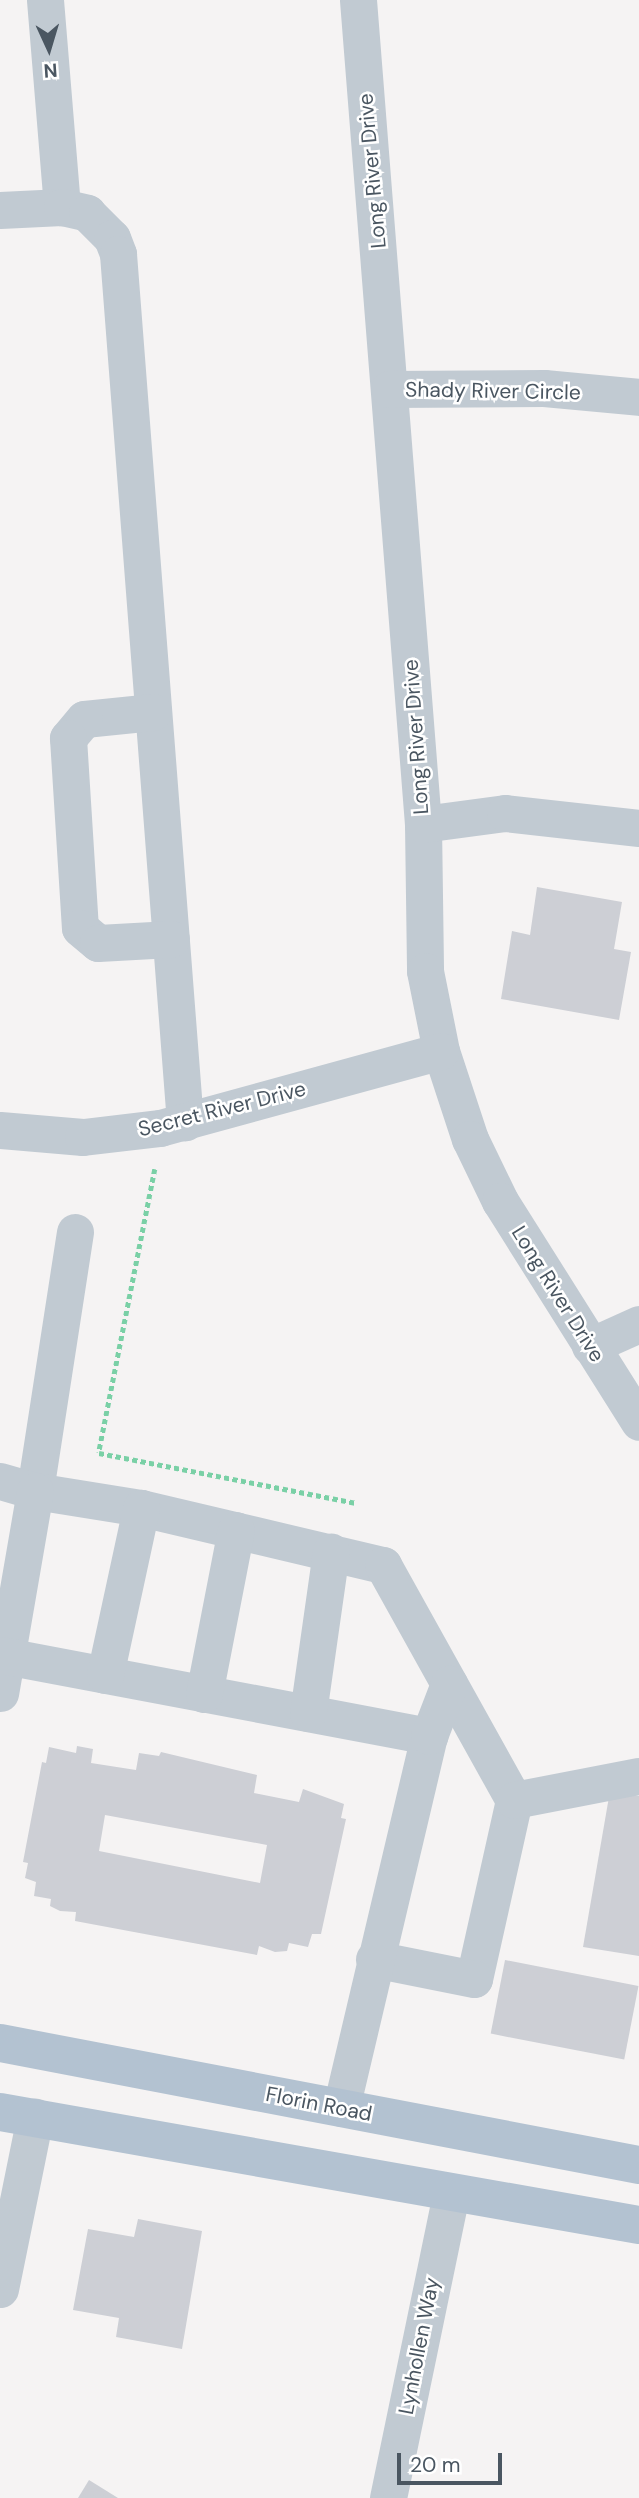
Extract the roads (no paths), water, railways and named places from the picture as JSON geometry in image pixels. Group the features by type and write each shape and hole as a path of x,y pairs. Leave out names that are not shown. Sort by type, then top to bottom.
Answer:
{"main road":[{"name":"Florin Road","path":"0,2043 639,2165"},
{"path":"18,2114 639,2225"}],"street":[{"path":"45,0 62,207"},
{"name":"Long River Drive","path":"358,0 423,824 425,971 441,1051 470,1139 500,1201 639,1422"},
{"path":"0,210 62,207 87,213 101,224 118,254 185,1122"},
{"name":"Shady River Circle","path":"389,389 544,388 639,397"},
{"path":"153,712 84,719 68,738 80,928 98,943 171,939"},
{"path":"423,824 505,813 639,828"},
{"name":"Secret River Drive","path":"0,1130 83,1137 185,1122 441,1051"},
{"path":"0,1693 3,1656 35,1491 75,1232"},
{"path":"590,1346 639,1324"},
{"path":"0,1482 35,1491 141,1508 383,1564 514,1800 474,1979 374,1959"},
{"path":"105,1675 141,1508"},
{"path":"204,1693 236,1530"},
{"path":"308,1713 331,1552"},
{"path":"3,1656 429,1736"},
{"path":"341,2108 374,1959 429,1736 449,1684"},
{"path":"514,1800 639,1776"},
{"path":"0,2289 18,2114"},
{"name":"Lynhollen Way","path":"388,2498 451,2193"}]}
